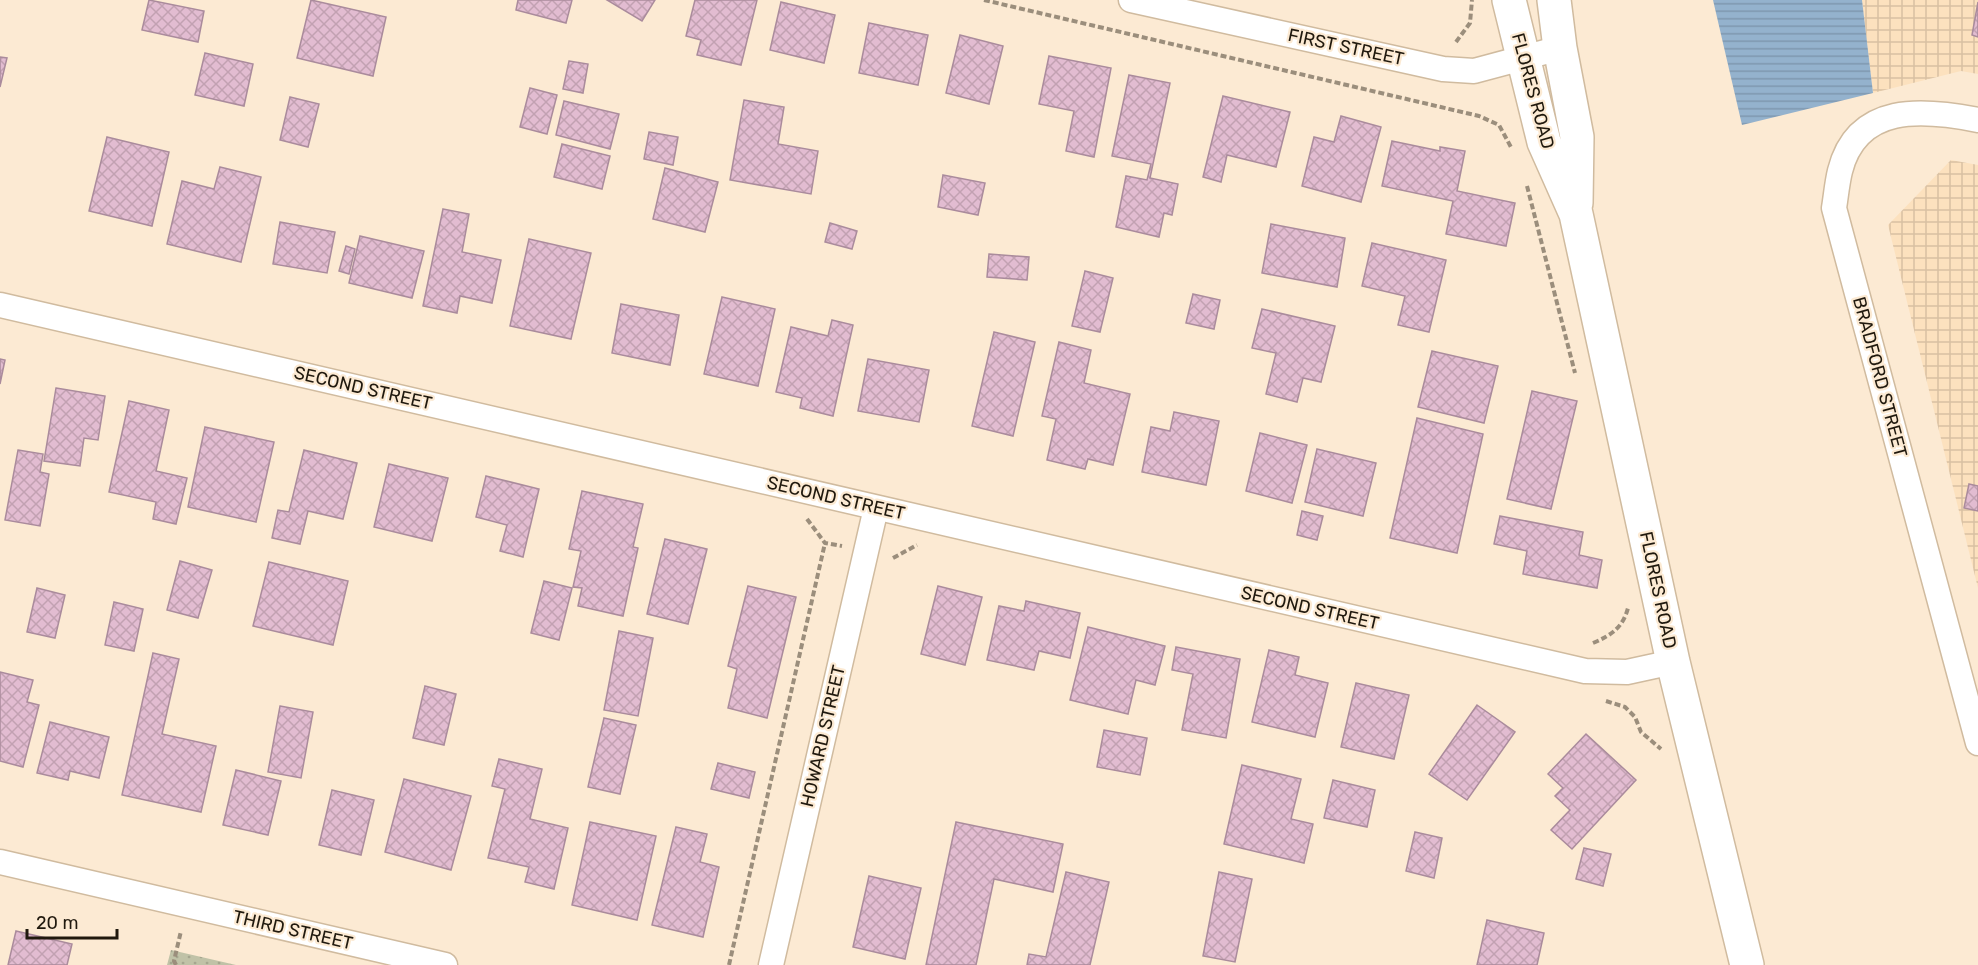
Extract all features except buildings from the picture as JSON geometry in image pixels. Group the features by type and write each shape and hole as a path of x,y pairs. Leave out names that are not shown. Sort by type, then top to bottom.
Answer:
{"main road":[{"name":"FLORES ROAD","path":"1509,0 1521,58 1544,142 1576,214 1673,662 1747,965"},
{"name":"FLORES ROAD","path":"1554,0 1560,48 1577,137 1576,214"}],"street":[{"name":"FIRST STREET","path":"1131,0 1443,69 1474,70 1560,48"},
{"name":"BRADFORD STREET","path":"1978,120 1912,112 1876,120 1855,139 1840,170 1834,208 1978,743"},
{"name":"SECOND STREET","path":"0,305 1585,671 1627,672 1673,662"},
{"name":"HOWARD STREET","path":"771,965 876,508"},
{"name":"THIRD STREET","path":"0,862 445,965"}],"path":[{"path":"984,0 1479,116 1499,125 1514,153"},
{"path":"1451,45 1470,23 1472,0"},
{"path":"1526,182 1576,378"},
{"path":"803,514 825,543 840,546"},
{"path":"729,965 825,543"},
{"path":"1592,649 1592,643 1611,636 1625,620 1631,599"},
{"path":"1597,698 1625,707 1635,717 1641,732 1664,753"},
{"path":"176,965 174,961 181,930"}],"shaded area":[{"path":"1862,0 1978,0 1978,74 1961,71 1873,93"},
{"path":"1951,160 1978,165 1978,588 1888,225"}],"green space":[{"path":"171,950 236,965 167,965"}],"water":[{"path":"1713,0 1862,0 1873,93 1742,125"}]}
